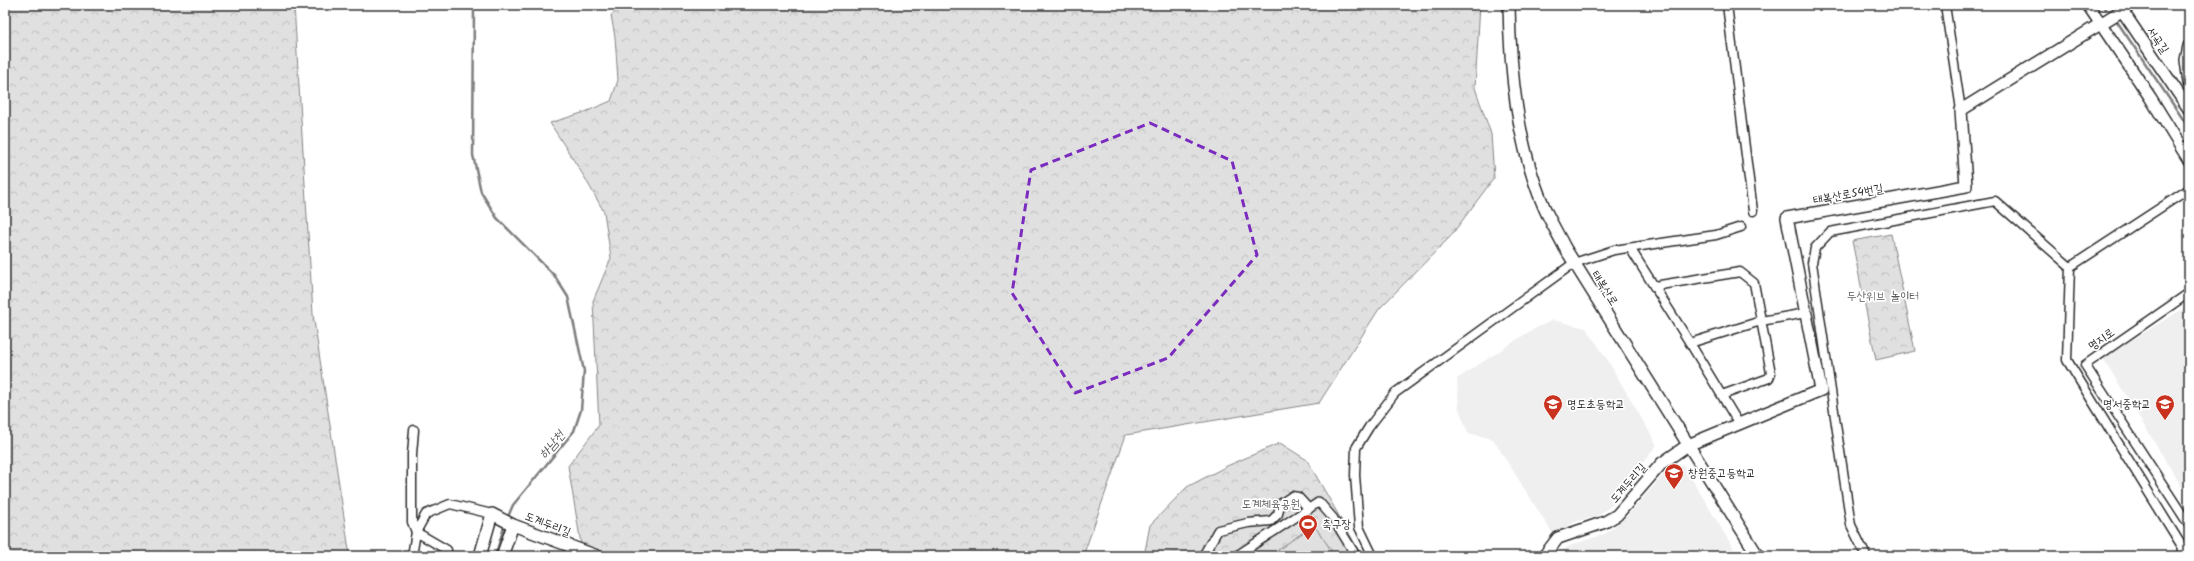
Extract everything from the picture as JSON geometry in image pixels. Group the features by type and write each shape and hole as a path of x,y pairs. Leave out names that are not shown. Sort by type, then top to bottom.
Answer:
{"street":[{"name":"태복산로","path":"1509,5 1510,42 1516,104 1528,160 1544,206 1574,263 1758,556"},
{"path":"1727,5 1753,211"},
{"path":"1945,5 1961,110 2100,24 2124,7"},
{"path":"2088,5 2150,97 2189,160"},
{"name":"서곡길","path":"2124,7 2189,109"},
{"path":"2189,46 2186,60 2189,83"},
{"name":"태복산로54번길","path":"1688,445 1821,390 1787,218 1966,186 1961,110"},
{"path":"2070,267 2189,189"},
{"path":"1866,556 1851,525 1812,263 1815,248 1830,232 1995,200 2070,267"},
{"path":"1372,556 1360,528 1355,474 1356,448 1369,427 1395,393 1574,263 1614,250 1716,235 1741,227"},
{"path":"1630,248 1740,424"},
{"path":"2070,267 2067,360 2183,548 2182,556"},
{"path":"1654,286 1740,272 1754,283 1771,373 1769,378 1722,396"},
{"name":"명지로","path":"2189,293 2086,365 2189,525"},
{"path":"1690,343 1762,322 1806,313"},
{"path":"414,430 412,454 412,514 416,532 447,550 446,556"},
{"name":"도계두리길","path":"1544,556 1558,538 1605,522 1617,515 1662,463 1688,445"},
{"path":"1203,556 1218,530 1248,524 1271,522 1278,514 1280,504 1292,496 1298,497 1309,509"},
{"path":"1236,556 1319,502 1333,518 1356,556"},
{"path":"412,556 416,532 426,514 450,504 495,515 480,556"},
{"name":"도계두리길","path":"495,515 570,552 597,556"},
{"path":"502,556 512,524"}],"highlighted area":[{"path":"1150,123 1232,161 1257,255 1168,358 1075,393 1012,293 1031,170"}],"shaded area":[{"name":"명서중학교","path":"2189,305 2189,485 2183,489 2103,358"},
{"name":"명도초등학교","path":"1553,320 1586,328 1607,359 1657,445 1635,473 1615,503 1596,517 1577,521 1553,534 1493,439 1468,433 1459,409 1457,379 1530,331"},
{"name":"창원중고등학교","path":"1673,464 1684,466 1738,556 1555,556 1558,552 1574,544 1605,534 1628,515"}],"green space":[{"path":"5,5 294,5 313,314 350,556 5,556"},
{"path":"628,5 1480,5 1475,88 1491,134 1494,178 1450,237 1379,309 1319,403 1126,435 1083,556 610,556 581,544 568,466 599,425 593,301 611,258 604,212 585,178 550,123 585,112 611,101 618,80 615,37 611,15"},
{"name":"두산위브 놀이터","path":"1891,234 1915,351 1876,360 1852,241"},
{"name":"도계체육공원","path":"1280,443 1307,460 1362,556 1144,556 1150,525 1187,487 1227,466"},
{"name":"축구장","path":"1314,525 1335,556 1269,556"}],"waterway":[{"path":"474,5 473,155 481,192 497,218 554,275 568,297 584,371 581,410 574,431 513,505 507,519"},
{"path":"2103,5 2106,9"},
{"path":"2116,20 2189,128"},
{"name":"하남천","path":"495,556 505,524"}],"place":[{"name":"명도초등학교","path":"1553,421"},
{"name":"명서중학교","path":"2165,421"},
{"name":"창원중고등학교","path":"1674,490"},
{"name":"축구장","path":"1308,541"}]}
